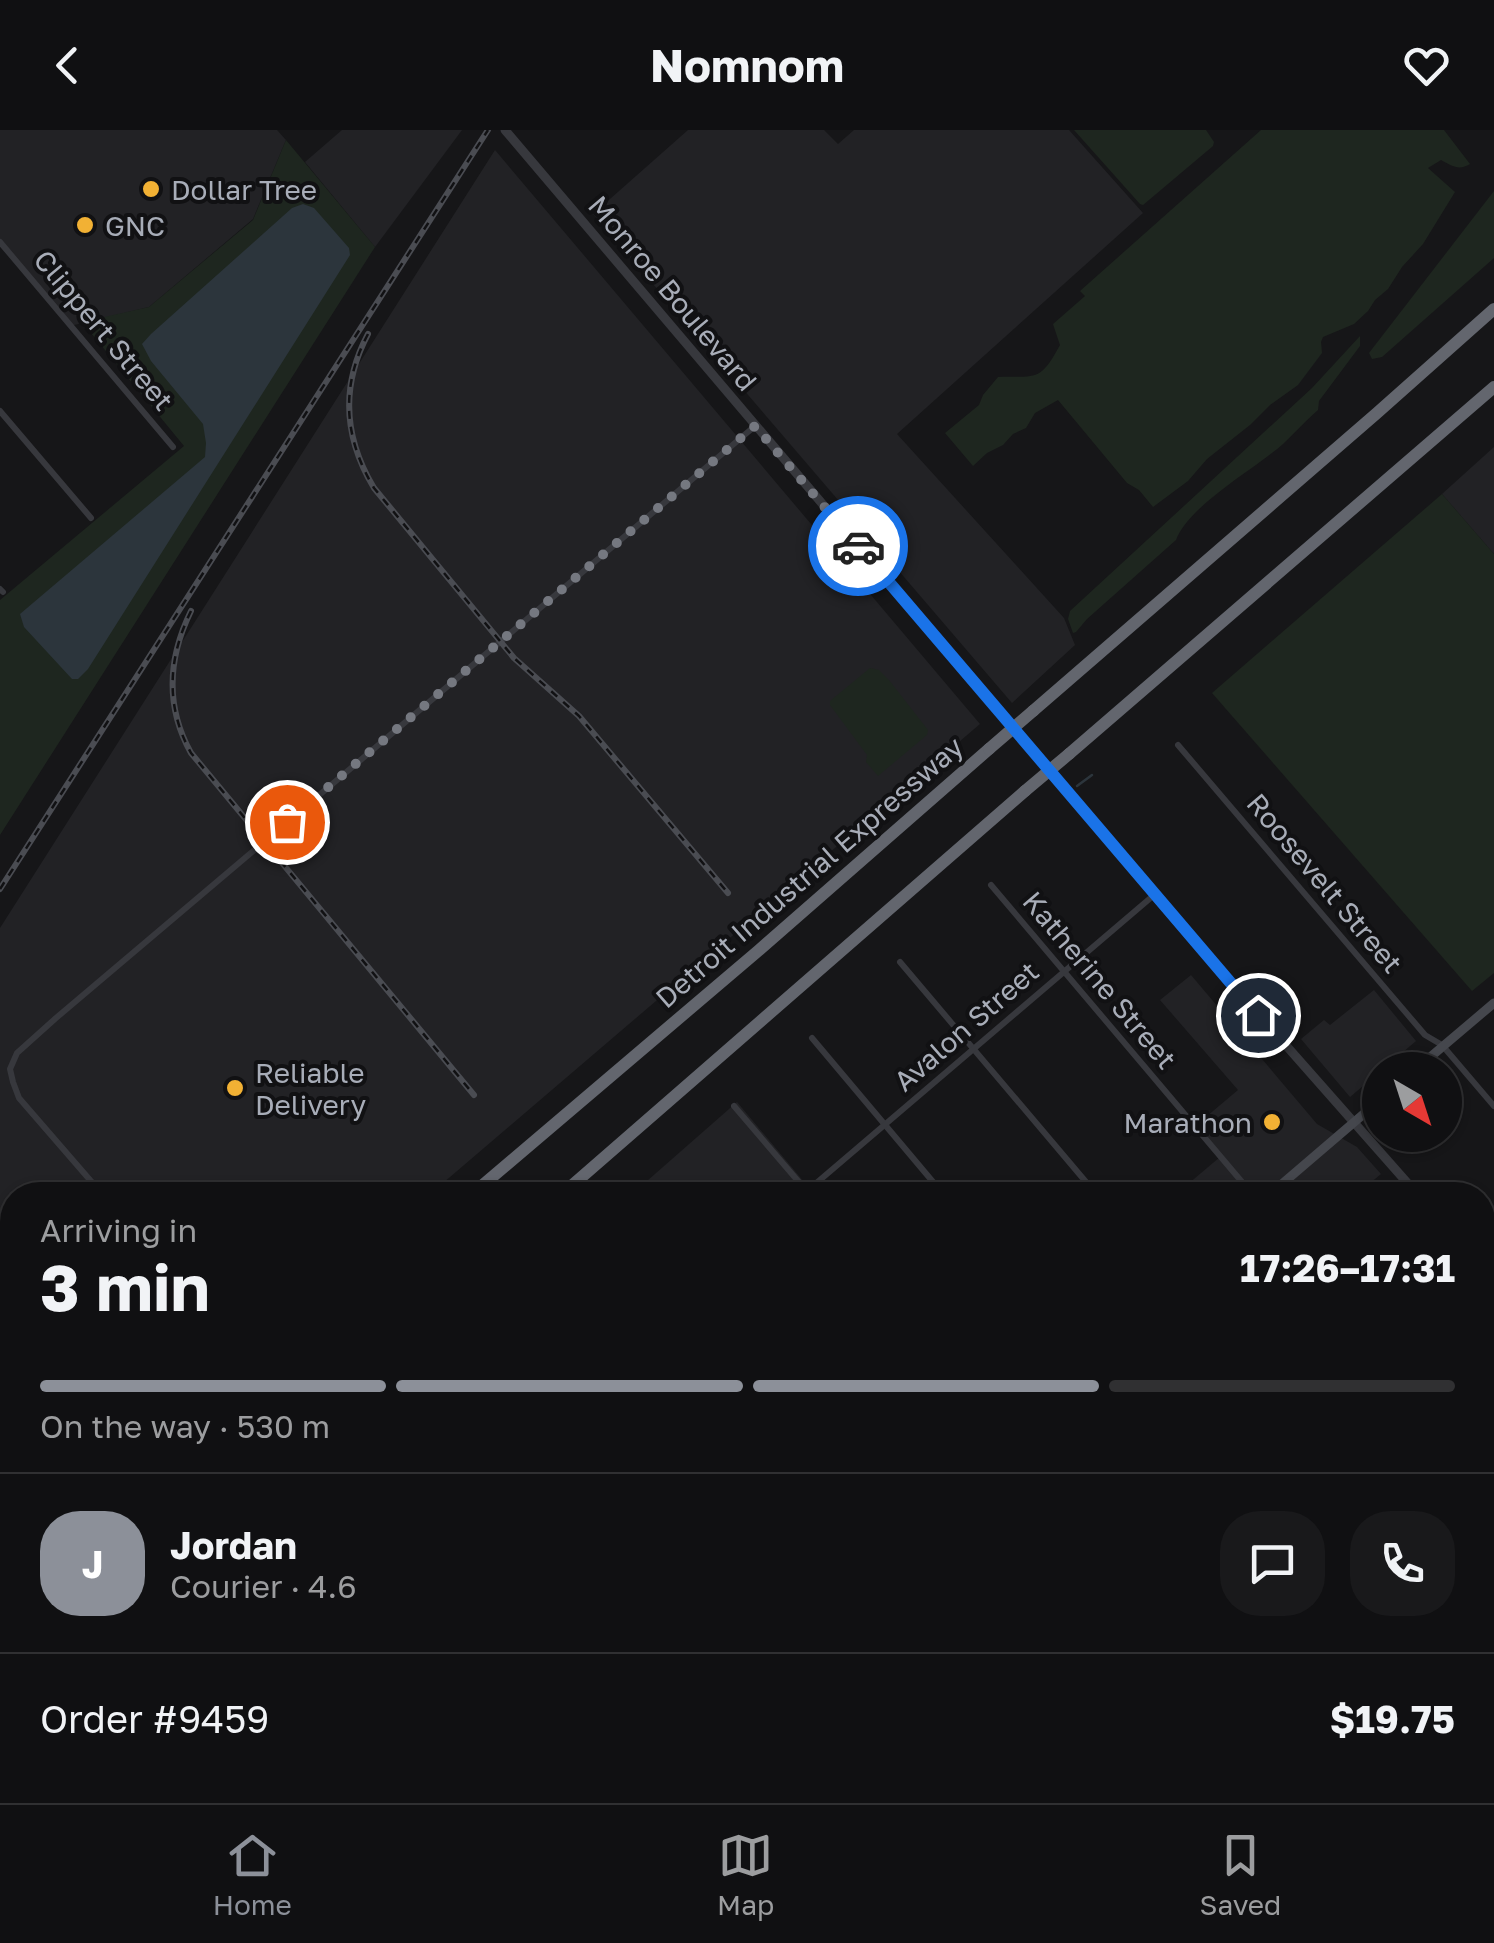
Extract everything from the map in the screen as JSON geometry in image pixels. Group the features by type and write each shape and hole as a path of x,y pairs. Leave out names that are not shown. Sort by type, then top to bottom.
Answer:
{"highway":[{"name":"Detroit Industrial Expressway","path":"487,1182 1494,309"},
{"path":"575,1182 1494,387"}],"main road":[{"path":"1435,1052 1494,1003"},
{"path":"1284,1182 1362,1115"}],"street":[{"name":"Monroe Boulevard","path":"505,130 1154,895 1406,1182"},
{"name":"Clippert Street","path":"0,242 172,447"},
{"path":"0,411 92,518"},
{"path":"92,1182 16,1092 10,1069 17,1053 755,426"},
{"name":"Roosevelt Street","path":"1178,745 1425,1035 1442,1046 1494,1106"},
{"name":"Katherine Street","path":"991,885 1242,1182"},
{"name":"Avalon Street","path":"821,1182 1154,895"},
{"path":"900,962 1087,1182"},
{"path":"812,1038 933,1182"},
{"path":"734,1106 800,1182"}],"shaded area":[{"path":"0,130 277,130 286,140 253,219 149,307 70,326 0,242"},
{"path":"342,130 462,130 375,247 305,162"},
{"path":"688,130 824,130 838,144 854,130 1069,130 1143,213 897,434 1064,618 1075,645 1012,703 593,214"},
{"path":"1074,130 1206,130 1214,142 1143,205"},
{"path":"1261,130 1444,130 1470,164 1459,167 1441,160 1428,168 1455,192 1423,244 1388,289 1354,324 1323,337 1322,353 1298,385 1153,507 1127,483 1058,400 1035,413 1026,428 973,466 945,433 979,405 998,377 1029,376 1042,371 1060,345 1053,324 1085,296 1080,291"},
{"path":"286,140 375,247 0,835 0,600 184,446 82,322 149,307 253,220"},
{"path":"495,150 980,724 444,1182 0,1182 0,928"},
{"path":"1494,191 1494,258 1382,357 1372,359 1369,353"},
{"path":"303,204 314,208 349,248 350,255 88,669 78,679 72,679 24,627 20,614 205,457 203,424 151,361 142,344 292,208"},
{"path":"1360,336 1360,346 1319,401 1318,410 1283,444 1208,501 1176,540 1073,633 1068,619 1070,611 1312,388"},
{"path":"1494,447 1494,554 1442,494"},
{"path":"1442,494 1494,554 1494,973 1472,991 1212,693"},
{"path":"870,668 879,670 889,680 928,730 927,735 878,776 830,705"},
{"path":"1191,975 1317,1124 1357,1147 1381,1174 1371,1182 1190,1182 1220,1157 1194,1127 1238,1090 1160,1000"},
{"path":"1374,990 1416,1041 1403,1052 1362,1052 1362,1087 1350,1097 1301,1039 1324,1020 1330,1025"},
{"path":"737,1102 804,1182 646,1182"}],"waterway":[{"path":"1077,786 1092,775"}],"railway":[{"path":"0,889 488,130"},
{"path":"368,334 353,373 349,412 356,450 374,488 514,658 579,716 728,893"},
{"path":"191,611 178,646 173,682 177,718 191,753 474,1095"}],"way so far":[{"path":"287,822 755,426 858,546"}],"place":[{"name":"Dollar Tree","path":"151,189"},
{"name":"GNC","path":"85,225"},
{"name":"Reliable Delivery","path":"235,1088"},
{"name":"Marathon","path":"1272,1122"}],"route":[{"path":"858,546 1258,1015"}]}
